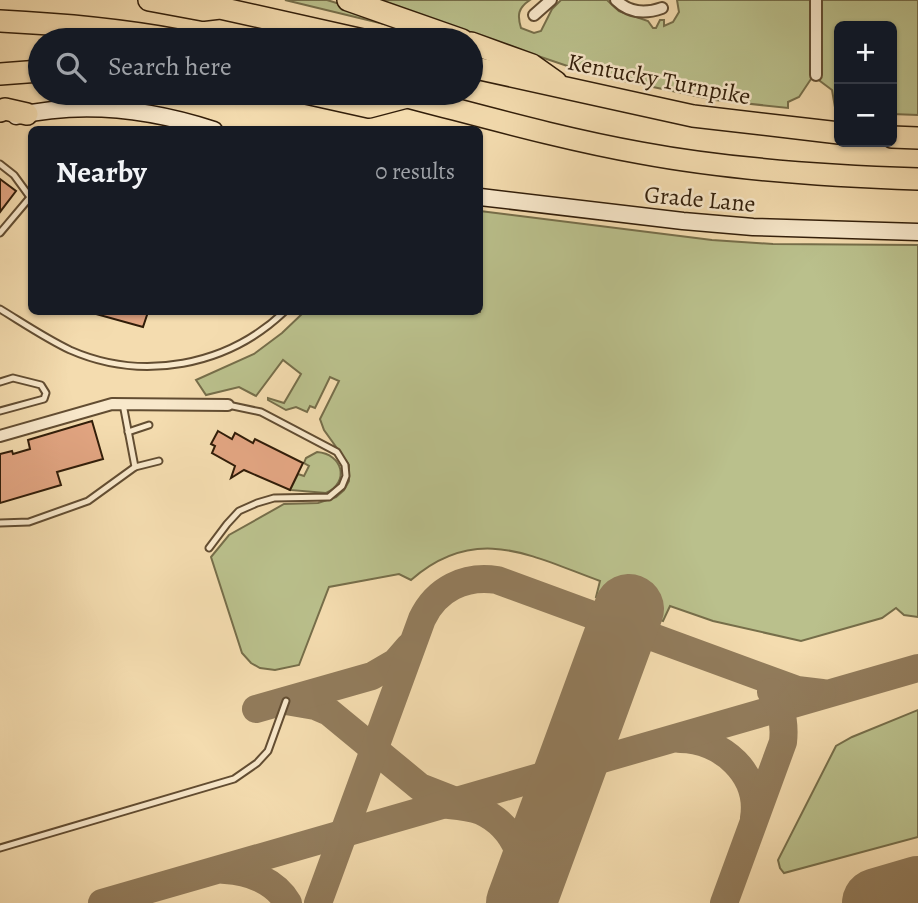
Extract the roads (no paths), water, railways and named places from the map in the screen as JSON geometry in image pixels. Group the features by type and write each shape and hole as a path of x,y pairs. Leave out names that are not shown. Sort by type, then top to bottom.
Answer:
{"highway":[{"path":"149,0 203,10 215,4 314,28"},
{"path":"348,0 428,28"},
{"path":"0,21 107,28"},
{"path":"483,47 532,65 564,88"},
{"name":"Kentucky Turnpike","path":"483,70 693,116 834,132"},
{"path":"0,74 28,72"},
{"path":"440,105 643,154 739,167 850,177 918,179"},
{"path":"0,111 5,109 27,114"},
{"path":"897,137 918,138"}],"main road":[{"path":"0,120 27,114 78,109 140,111 198,126"},
{"name":"Grade Lane","path":"483,197 697,223 918,232"}],"street":[{"path":"534,15 551,0"},
{"path":"615,0 623,7 639,12 663,8"},
{"path":"816,0 816,75"},
{"path":"0,436 112,404 228,405"}],"lane":[{"path":"0,164 14,175 28,192"},
{"path":"0,233 28,200"},
{"path":"0,309 72,351 103,361 154,368 204,359 224,352 253,337 281,315"},
{"path":"0,382 13,378 41,385 46,393 44,399 0,411"},
{"path":"123,403 135,467"},
{"path":"209,548 239,511 274,498 329,497 342,485 346,476 345,465 337,452 261,411 228,405"},
{"path":"128,432 149,425"},
{"path":"0,523 29,522 88,501 135,467 159,461"},
{"path":"0,848 234,779 257,763 268,751 286,701"}]}
